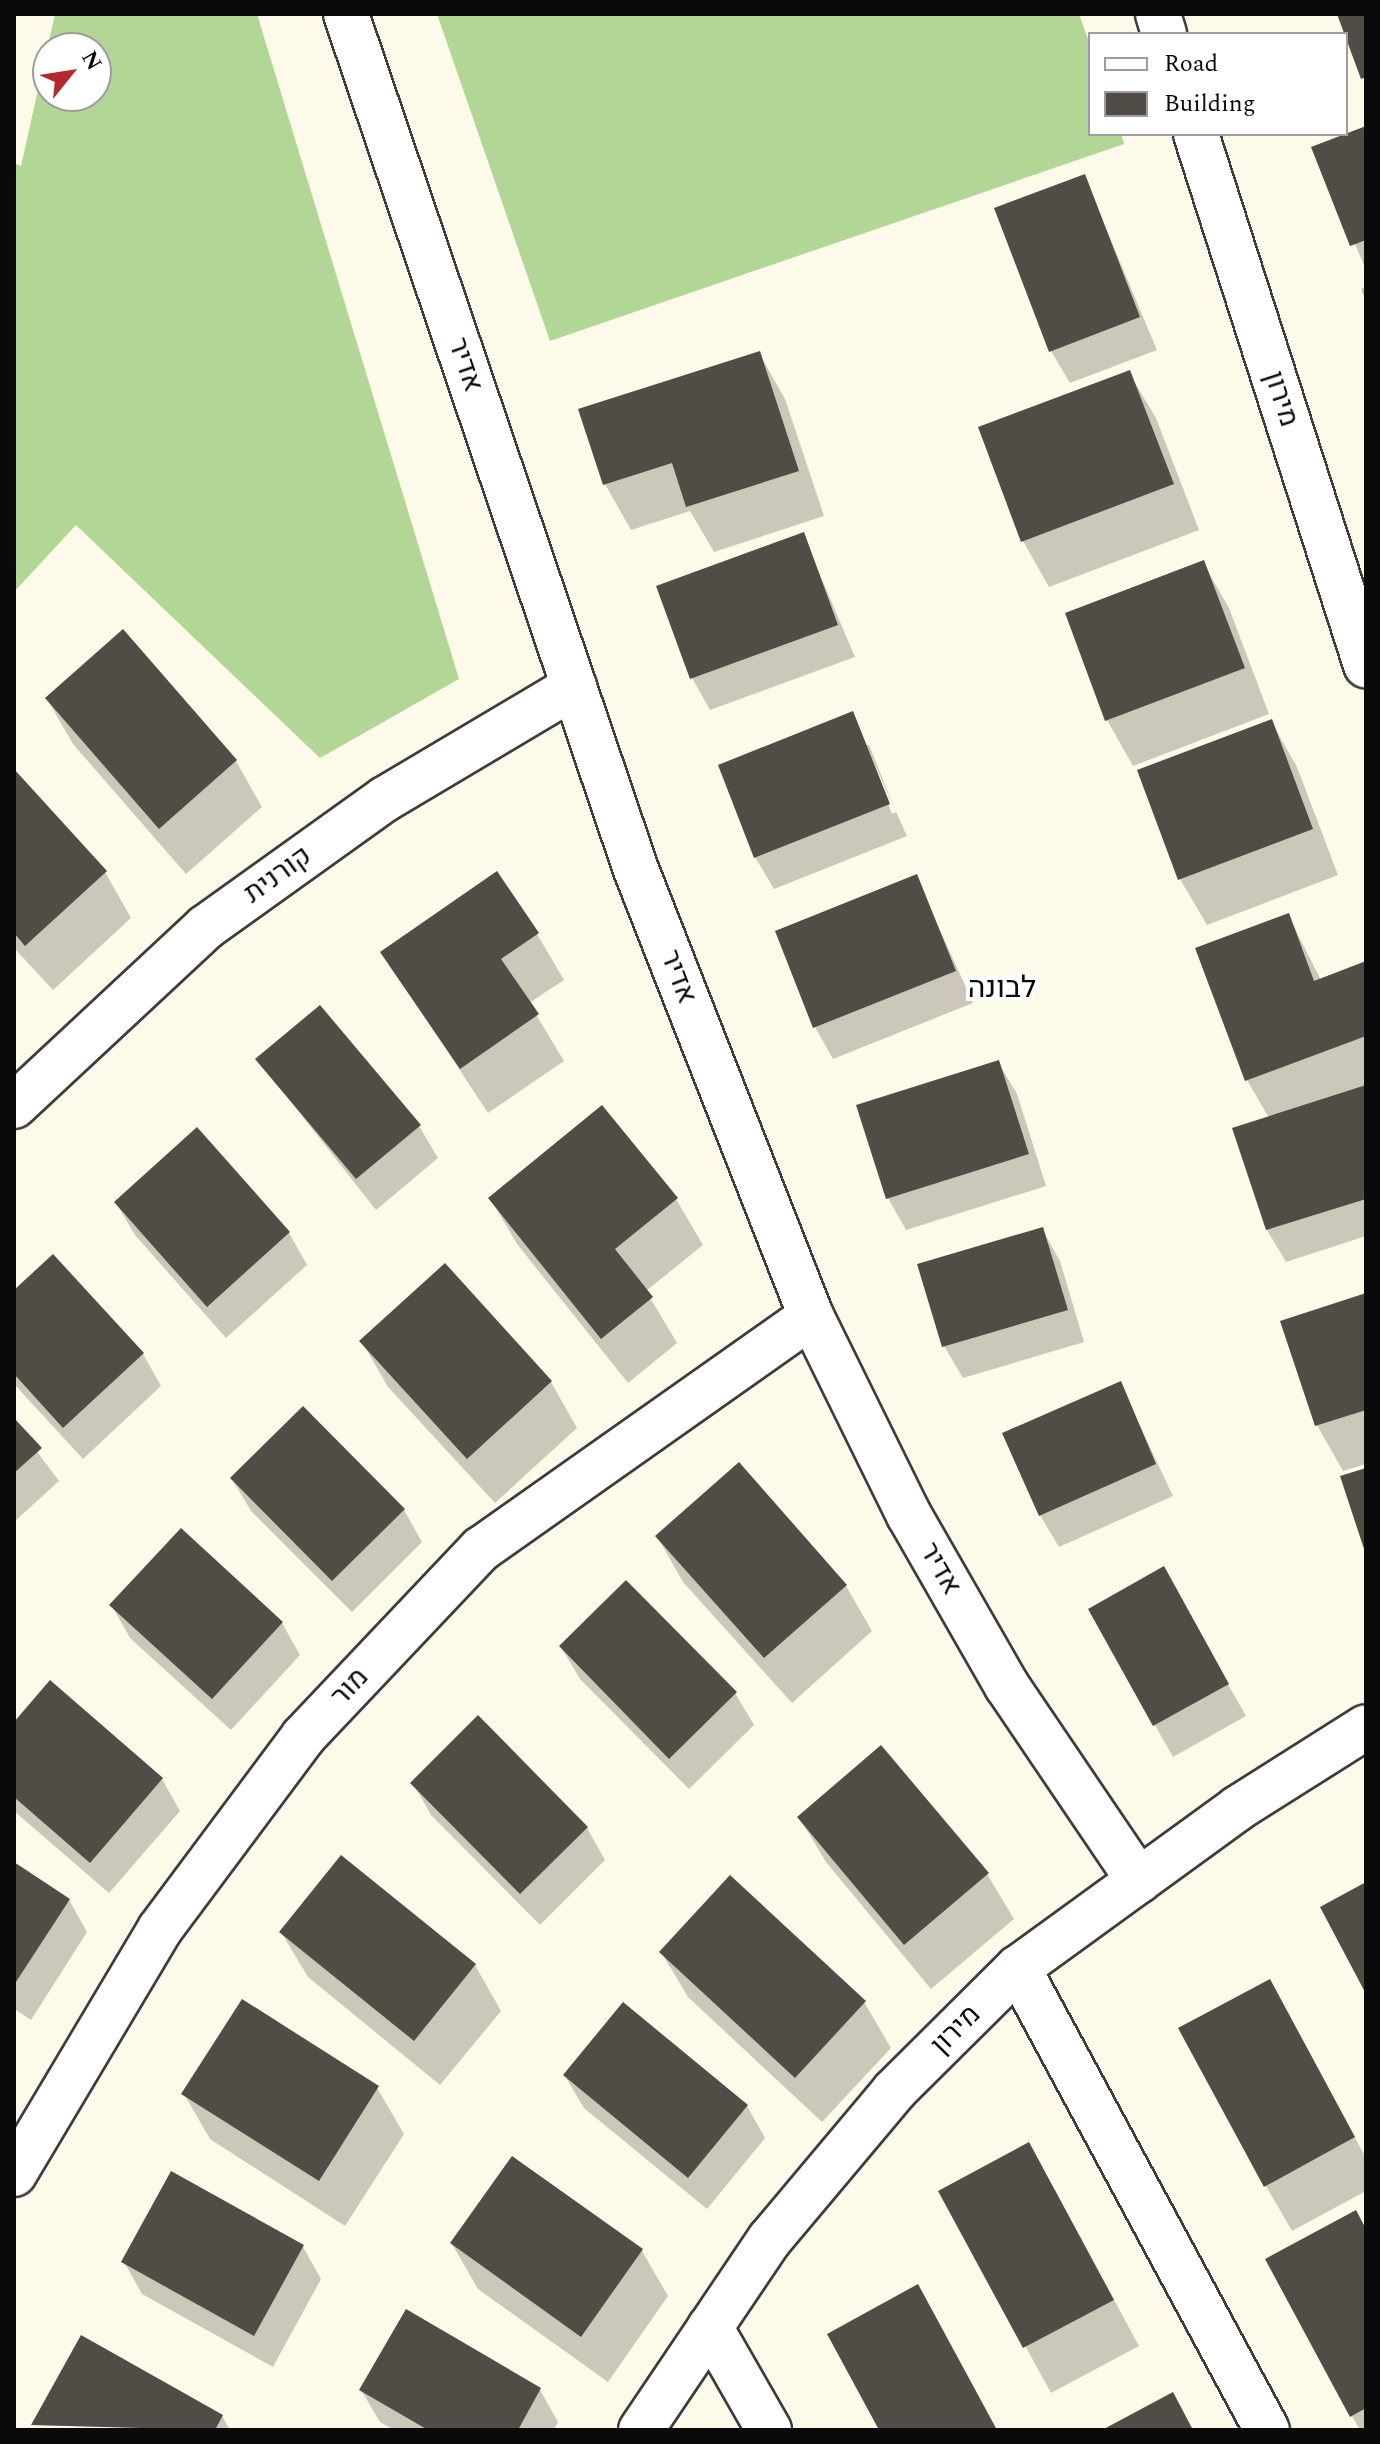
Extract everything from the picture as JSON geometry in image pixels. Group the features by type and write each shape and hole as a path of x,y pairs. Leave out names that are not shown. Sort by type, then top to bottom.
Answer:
{"street":[{"name":"אדיר","path":"346,14 635,867 811,1316 909,1515 1007,1686 1139,1881"},
{"name":"מירון","path":"1197,136 1366,665"},
{"name":"קורנית","path":"14,1106 206,927 385,799 574,687"},
{"name":"מור","path":"14,2174 160,1929 303,1737 481,1549 811,1316"},
{"name":"מירון","path":"641,2430 770,2239 894,2091 1018,1968 1139,1881 1366,1727"},
{"path":"1018,1968 1267,2430"},
{"path":"710,2327 769,2430"}],"green space":[{"path":"55,14 257,14 459,679 320,758 76,525 14,592 14,163 21,166 33,112 112,112 112,32 51,32"},
{"path":"437,14 1079,14 1088,39 1088,136 1122,136 1124,144 550,341"}],"building":[{"path":"1337,14 1366,14 1366,77 1361,79 1348,44 1348,32 1344,32"},
{"path":"1366,126 1366,240 1350,246 1311,147 1348,136 1348,133"},
{"path":"1085,174 1140,317 1049,352 994,208"},
{"path":"760,351 799,471 686,507 672,463 603,485 578,409"},
{"path":"1130,370 1174,484 1021,542 978,427"},
{"path":"804,532 838,625 690,679 656,586"},
{"path":"1204,560 1245,668 1105,721 1065,613"},
{"path":"123,629 237,760 159,829 45,698"},
{"path":"853,711 890,804 754,858 718,765"},
{"path":"1272,719 1313,829 1178,880 1137,770"},
{"path":"14,769 107,871 25,946 14,933"},
{"path":"497,871 539,933 501,959 539,1014 460,1069 380,952"},
{"path":"917,874 956,971 813,1028 775,931"},
{"path":"1289,913 1314,981 1366,961 1366,1036 1245,1081 1195,948"},
{"path":"320,1005 421,1125 356,1179 255,1059"},
{"path":"999,1060 1029,1154 886,1199 856,1105"},
{"path":"1366,1085 1366,1199 1266,1230 1232,1128"},
{"path":"602,1105 678,1198 615,1249 653,1297 601,1339 488,1198"},
{"path":"197,1127 290,1232 207,1307 114,1202"},
{"path":"1043,1227 1068,1310 942,1347 917,1264"},
{"path":"53,1254 144,1353 63,1428 14,1374 14,1290"},
{"path":"445,1263 552,1381 467,1459 359,1341"},
{"path":"1366,1293 1366,1410 1315,1426 1280,1321"},
{"path":"1121,1381 1156,1464 1039,1516 1002,1433"},
{"path":"303,1406 405,1509 332,1581 230,1478"},
{"path":"14,1418 42,1448 14,1473"},
{"path":"739,1462 847,1585 764,1658 655,1536"},
{"path":"1366,1468 1366,1552 1365,1552 1340,1476"},
{"path":"181,1528 283,1622 212,1699 109,1605"},
{"path":"1164,1566 1229,1684 1153,1726 1088,1609"},
{"path":"626,1580 737,1692 669,1759 559,1646"},
{"path":"50,1680 163,1778 90,1863 14,1797 14,1722"},
{"path":"478,1715 588,1827 520,1894 410,1783"},
{"path":"881,1745 989,1873 904,1945 797,1817"},
{"path":"341,1855 476,1964 414,2041 279,1932"},
{"path":"14,1862 70,1899 14,1985"},
{"path":"730,1875 866,2001 795,2078 659,1952"},
{"path":"1366,1882 1366,1994 1320,1907"},
{"path":"1270,1979 1355,2137 1264,2187 1178,2028"},
{"path":"242,1999 379,2086 319,2181 181,2094"},
{"path":"623,2002 748,2105 688,2178 563,2075"},
{"path":"1029,2142 1114,2300 1023,2348 938,2191"},
{"path":"512,2156 643,2249 581,2337 450,2243"},
{"path":"171,2171 304,2245 254,2336 121,2262"},
{"path":"1356,2210 1366,2229 1366,2408 1350,2417 1265,2259"},
{"path":"918,2284 997,2430 879,2430 827,2334"},
{"path":"406,2309 541,2388 518,2430 428,2430 359,2390"},
{"path":"81,2335 223,2415 215,2430 31,2425"},
{"path":"1173,2392 1193,2430 1102,2430"}],"district":[{"name":"לבונה","path":"1002,988"}]}
